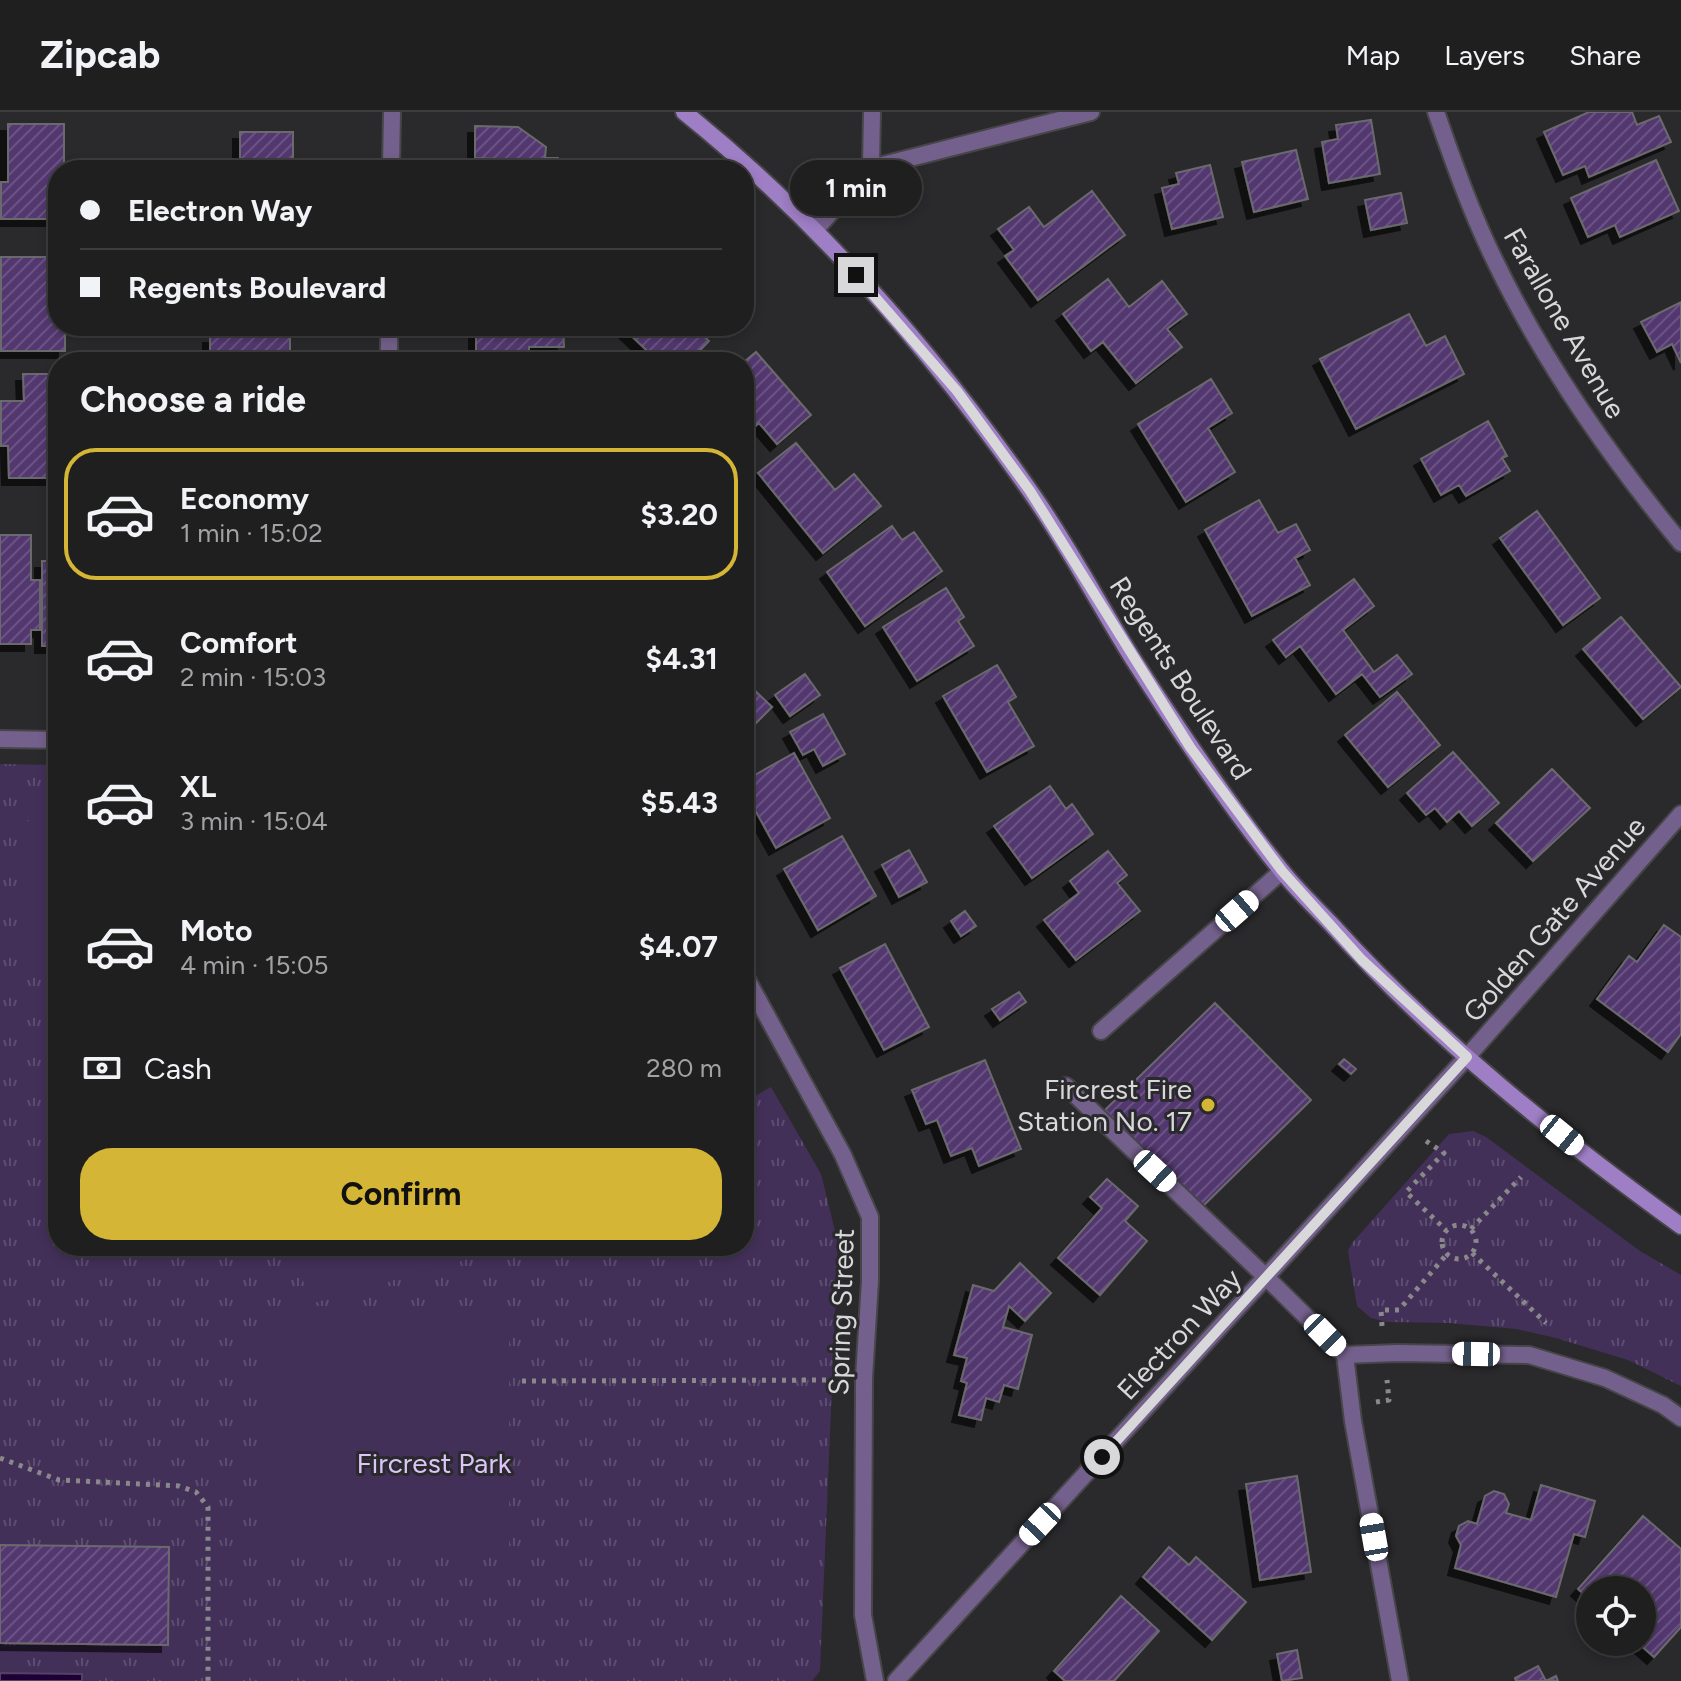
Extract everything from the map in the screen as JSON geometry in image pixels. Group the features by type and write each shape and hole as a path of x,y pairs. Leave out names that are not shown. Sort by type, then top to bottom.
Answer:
{"main road":[{"name":"Regents Boulevard","path":"684,112 738,160"},
{"name":"Regents Boulevard","path":"754,174 816,229 957,391 1030,491 1190,747 1282,871 1362,960 1467,1057 1610,1174 1681,1226"}],"street":[{"path":"391,160 392,112"},
{"path":"871,168 872,112"},
{"path":"816,229 871,168 1091,112"},
{"name":"Farallone Avenue","path":"1436,112 1494,259 1575,403 1681,543"},
{"path":"0,739 48,740"},
{"name":"Golden Gate Avenue","path":"1467,1057 1681,814"},
{"path":"1101,1031 1282,871"},
{"name":"Spring Street","path":"754,992 843,1155 870,1217 864,1378 863,1615 875,1681"},
{"name":"Electron Way","path":"896,1681 1467,1057"},
{"path":"1066,1086 1345,1355 1353,1421 1400,1681"},
{"path":"1345,1355 1529,1355 1605,1378 1663,1405 1681,1418"}],"path":[{"path":"1405,1127 1444,1153 1406,1192 1446,1230"},
{"path":"1471,1229 1521,1177"},
{"path":"1454,1225 1471,1229 1476,1246 1472,1253 1464,1258 1447,1254 1442,1246 1446,1230 1454,1225"},
{"path":"1472,1253 1546,1323"},
{"path":"522,1381 821,1381 864,1378"},
{"path":"0,1458 59,1480 179,1486 196,1492 208,1507 208,1681"}],"green space":[{"name":"Fircrest Park","path":"0,764 48,765 48,1256 754,1256 754,1096 771,1087 821,1174 838,1243 820,1671 812,1681 0,1681"},
{"path":"41,808 48,808 48,972 26,972 25,824"},
{"path":"1473,1131 1486,1137 1640,1251 1681,1275 1681,1386 1628,1360 1556,1338 1516,1329 1387,1322 1371,1318 1357,1306 1348,1251 1352,1243 1449,1134"},
{"path":"296,1256 479,1256 310,1304"},
{"path":"488,1306 509,1325 509,1551 263,1552 263,1307"}],"shaded area":[{"path":"0,1673 82,1674 82,1681 0,1681"}],"building":[{"path":"1589,112 1632,112 1637,125 1659,116 1671,142 1589,177 1585,166 1563,175 1544,132"},
{"path":"1371,120 1380,174 1329,183 1322,142 1338,139 1336,125"},
{"path":"8,124 64,124 64,160 48,160 48,219 1,219 1,182 8,182"},
{"path":"475,126 518,127 546,147 545,158 558,160 498,160 475,158"},
{"path":"240,132 293,132 293,160 240,160"},
{"path":"1296,150 1308,199 1254,212 1242,162"},
{"path":"1656,160 1679,211 1620,237 1615,225 1588,237 1571,198"},
{"path":"1210,165 1223,217 1172,229 1162,188 1179,184 1176,173"},
{"path":"1092,191 1125,235 1038,300 1005,256 1014,250 998,229 1029,207 1044,227"},
{"path":"1401,193 1407,223 1371,230 1365,200"},
{"path":"1,257 48,257 48,336 65,336 65,351 1,351"},
{"path":"1108,279 1129,307 1162,281 1187,314 1167,329 1182,347 1136,383 1103,342 1091,351 1063,314"},
{"path":"1681,302 1681,363 1672,344 1657,352 1641,322"},
{"path":"1409,314 1426,346 1445,336 1464,374 1356,429 1320,359"},
{"path":"210,336 290,336 290,352 210,352"},
{"path":"476,336 563,336 564,347 529,347 529,352 476,352"},
{"path":"632,336 704,336 709,341 699,352 648,352"},
{"path":"756,352 811,415 777,444 759,423 754,427"},
{"path":"23,374 48,374 48,478 9,478 8,446 1,446 1,401 24,401"},
{"path":"1211,379 1232,413 1208,428 1235,472 1186,502 1138,424"},
{"path":"1488,421 1507,456 1502,458 1510,471 1466,496 1459,485 1441,495 1421,459"},
{"path":"796,443 835,490 854,474 881,506 823,553 758,473"},
{"path":"1259,500 1278,533 1296,524 1310,550 1295,558 1310,585 1252,616 1205,530"},
{"path":"1537,511 1600,598 1563,625 1500,538"},
{"path":"892,526 902,540 914,532 942,571 865,626 827,572"},
{"path":"0,535 31,535 31,580 40,580 40,630 31,630 31,644 0,644"},
{"path":"42,561 48,561 48,646 42,646"},
{"path":"1354,579 1374,606 1343,630 1374,672 1397,655 1412,674 1380,697 1362,674 1336,694 1300,646 1286,657 1273,640"},
{"path":"946,588 964,617 958,621 974,646 917,681 883,627"},
{"path":"1621,617 1681,687 1643,719 1583,649"},
{"path":"997,665 1016,697 1008,702 1034,746 987,772 943,696"},
{"path":"805,674 820,695 790,716 775,695"},
{"path":"754,690 772,707 754,725"},
{"path":"1397,692 1440,745 1388,787 1345,735"},
{"path":"823,714 845,754 823,766 814,749 803,755 790,732"},
{"path":"1453,752 1499,803 1472,826 1459,811 1447,822 1435,808 1426,815 1407,793"},
{"path":"794,753 830,818 776,848 754,808 754,775"},
{"path":"1552,769 1590,808 1533,861 1496,823"},
{"path":"1050,786 1066,809 1072,804 1093,834 1032,878 994,826"},
{"path":"842,836 876,896 818,930 784,869"},
{"path":"909,850 927,882 899,897 882,865"},
{"path":"1108,851 1127,875 1117,883 1140,911 1076,960 1044,920 1079,893 1070,881"},
{"path":"965,911 976,926 961,936 951,921"},
{"path":"1664,925 1681,937 1681,1034 1668,1052 1597,999 1629,956 1637,962"},
{"path":"885,944 929,1027 884,1050 840,968"},
{"path":"1019,992 1026,1002 1000,1020 992,1009"},
{"name":"Fircrest Fire Station No. 17","path":"1215,1003 1311,1100 1201,1208 1105,1110"},
{"path":"1344,1059 1356,1069 1351,1074 1339,1064"},
{"path":"985,1060 1021,1149 979,1166 972,1148 951,1156 937,1120 926,1124 912,1090"},
{"path":"1107,1179 1138,1206 1125,1221 1147,1241 1100,1295 1058,1258 1102,1208 1090,1197"},
{"path":"1020,1263 1051,1293 1025,1321 1009,1306 1003,1327 1032,1335 1018,1389 1004,1385 999,1402 986,1398 981,1420 959,1415 967,1383 961,1381 967,1358 954,1355 973,1285 994,1291"},
{"path":"1297,1476 1311,1572 1260,1580 1246,1484"},
{"path":"1541,1485 1595,1501 1585,1537 1574,1534 1556,1597 1455,1568 1461,1545 1456,1536 1459,1526 1468,1521 1477,1524 1485,1496 1494,1491 1504,1494 1509,1504 1506,1513 1531,1520"},
{"path":"1643,1516 1681,1549 1681,1627 1656,1655 1656,1576 1590,1576"},
{"path":"0,1545 169,1547 168,1645 0,1643"},
{"path":"1169,1547 1189,1565 1196,1557 1246,1602 1212,1640 1143,1577"},
{"path":"1121,1596 1159,1631 1114,1681 1065,1681 1054,1671"},
{"path":"1297,1650 1302,1678 1282,1681 1277,1654"},
{"path":"1538,1666 1546,1681 1516,1681 1515,1678"}],"place":[{"name":"Fircrest Fire Station No. 17","path":"1208,1105"}],"route":[{"path":"856,275 957,391 1030,491 1190,747 1282,871 1362,960 1467,1057 1102,1457"}]}
